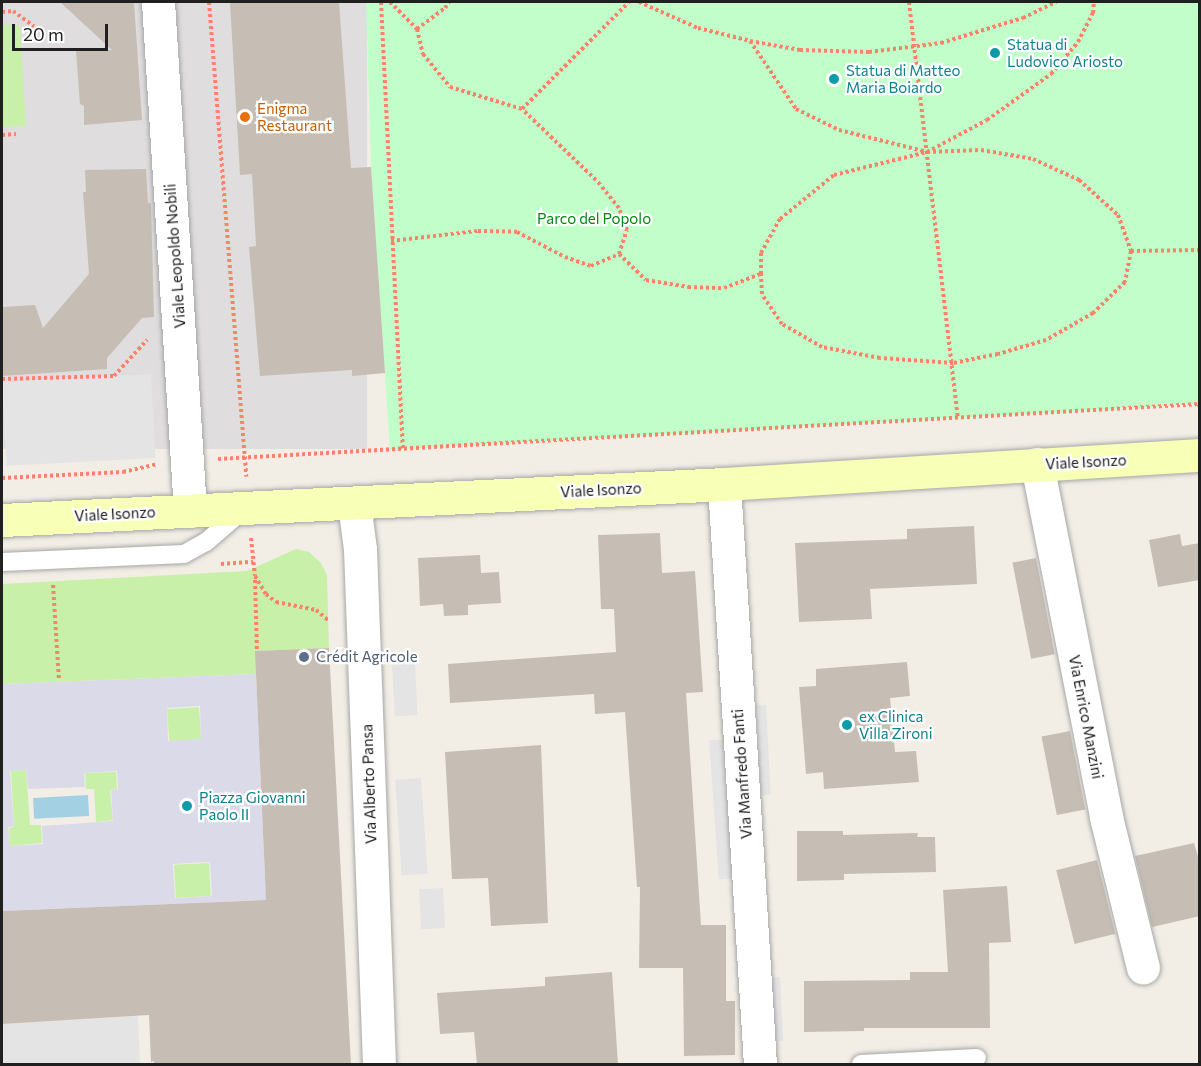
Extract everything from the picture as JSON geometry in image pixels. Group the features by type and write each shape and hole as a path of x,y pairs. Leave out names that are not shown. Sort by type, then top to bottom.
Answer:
{"main road":[{"name":"Viale Isonzo","path":"2,520 724,484 1200,455"}],"street":[{"name":"Viale Leopoldo Nobili","path":"158,2 190,510"},
{"name":"Via Enrico Manzini","path":"1037,464 1106,817 1143,968"},
{"name":"Via Manfredo Fanti","path":"724,484 760,1065"},
{"name":"Via Alberto Pansa","path":"354,503 360,549 379,1065"}],"lane":[{"path":"2,562 184,554 206,542 246,509"},
{"path":"861,1065 977,1058"}],"path":[{"path":"209,2 245,458 246,509 255,576 257,650"},
{"path":"381,2 403,449"},
{"path":"390,2 417,29 423,54 450,87 522,109 596,180 619,208 627,230 620,254"},
{"path":"417,29 445,8 449,2"},
{"path":"522,109 628,2"},
{"path":"639,2 698,28 750,41 800,51 869,52 941,43 1023,18 1056,2"},
{"path":"909,2 916,46 958,418"},
{"path":"750,41 796,109 839,130 927,152 987,120 1051,74 1078,42 1093,13 1094,2"},
{"path":"2,12 13,11 34,26"},
{"path":"2,135 16,134"},
{"path":"981,150 1033,159 1079,180 1118,215 1131,251 1125,282 1093,313 1046,340 998,354 953,363 880,358 822,347 782,324 762,294 761,253 780,219 834,175 927,152 981,150"},
{"path":"391,241 478,231 517,232 566,257 591,266 620,254"},
{"path":"1131,251 1200,250"},
{"path":"620,254 646,280 688,287 724,288 762,274"},
{"path":"2,379 114,376 151,336"},
{"path":"2,478 123,472 153,465 188,461 1200,404"},
{"path":"255,576 271,599 316,610 327,618 331,625"},
{"path":"53,583 59,681"}],"shaded area":[{"path":"2,2 367,2 367,449 2,449"},
{"path":"151,374 155,458 7,466 2,382"},
{"path":"415,664 418,715 395,716 392,665"},
{"name":"Piazza Giovanni Paolo II","path":"256,674 266,900 2,911 2,684","holes":["200,706 201,739 168,741 167,708","26,770 28,789 85,787 84,773 117,771 118,789 111,790 113,821 42,826 43,844 10,846 8,827 14,826 10,771","210,862 212,896 175,898 173,864"]},
{"path":"766,705 771,795 761,795 756,706"},
{"path":"732,739 742,878 719,879 709,741"},
{"path":"421,778 428,874 402,876 395,780"},
{"path":"443,888 445,928 421,929 419,889"},
{"path":"772,977 780,977 783,1041 775,1041"},
{"path":"138,1016 140,1064 2,1064 2,1024"}],"green space":[{"name":"Parco del Popolo","path":"366,2 1199,2 1199,404 390,450 371,167"},
{"path":"16,24 20,27 26,126 2,127 2,25"},
{"path":"296,549 309,552 321,563 327,575 329,648 256,651 256,674 2,684 2,584 247,571"},
{"path":"199,707 201,739 169,741 167,709"},
{"path":"26,770 30,825 41,825 42,843 10,846 9,828 14,827 11,771"},
{"path":"116,772 117,789 110,790 113,820 96,822 94,789 86,789 85,773"},
{"path":"209,863 211,896 176,898 174,865"}],"water":[{"path":"88,795 89,816 34,819 33,798"}],"building":[{"path":"60,2 134,2 142,120 84,125 84,106 80,104 76,51 112,50"},
{"path":"230,2 339,2 351,168 371,167 385,373 352,376 352,370 260,376 249,247 256,246 252,174 240,175"},
{"path":"146,169 148,203 151,203 154,317 142,318 107,358 107,369 2,376 2,307 35,305 43,328 89,274 83,192 86,192 85,170"},
{"path":"974,526 977,584 870,589 872,619 799,622 795,543 907,539 907,529"},
{"path":"660,533 662,573 695,571 703,692 686,693 701,925 726,925 726,1001 735,1001 735,1055 684,1056 683,968 639,968 640,887 637,887 625,712 595,714 594,694 450,703 448,664 616,652 614,609 601,609 598,535"},
{"path":"1180,534 1182,546 1200,543 1200,580 1158,587 1149,540"},
{"path":"480,555 481,573 499,572 501,603 468,605 468,615 444,616 443,604 420,606 418,558"},
{"path":"1036,558 1055,654 1031,659 1012,563"},
{"path":"329,648 351,1065 154,1065 154,1061 151,1062 149,1015 2,1024 2,911 266,900 255,651"},
{"name":"ex Clinica Villa Zironi","path":"907,662 910,696 890,698 895,752 916,751 919,782 824,789 823,772 806,774 799,687 816,686 816,669"},
{"path":"1070,731 1085,810 1057,815 1042,737"},
{"path":"541,745 548,923 491,926 488,878 452,879 445,752"},
{"path":"797,831 843,831 843,835 918,833 917,837 935,837 936,872 844,874 844,880 797,881"},
{"path":"1194,843 1200,864 1200,916 1152,927 1135,856"},
{"path":"1097,860 1115,934 1075,944 1056,870"},
{"path":"1007,886 1011,942 989,943 990,1028 864,1028 864,1031 804,1032 804,981 910,980 910,972 948,972 943,890"},
{"path":"612,972 618,1065 477,1065 474,1032 440,1034 437,993 545,986 545,977"}],"place":[{"name":"Statua di Ludovico Ariosto","path":"995,53"},
{"name":"Statua di Matteo Maria Boiardo","path":"834,79"},
{"name":"Enigma Restaurant","path":"245,117"},
{"name":"Crédit Agricole","path":"304,657"},
{"name":"ex Clinica Villa Zironi","path":"847,725"},
{"name":"Piazza Giovanni Paolo II","path":"187,806"}]}
